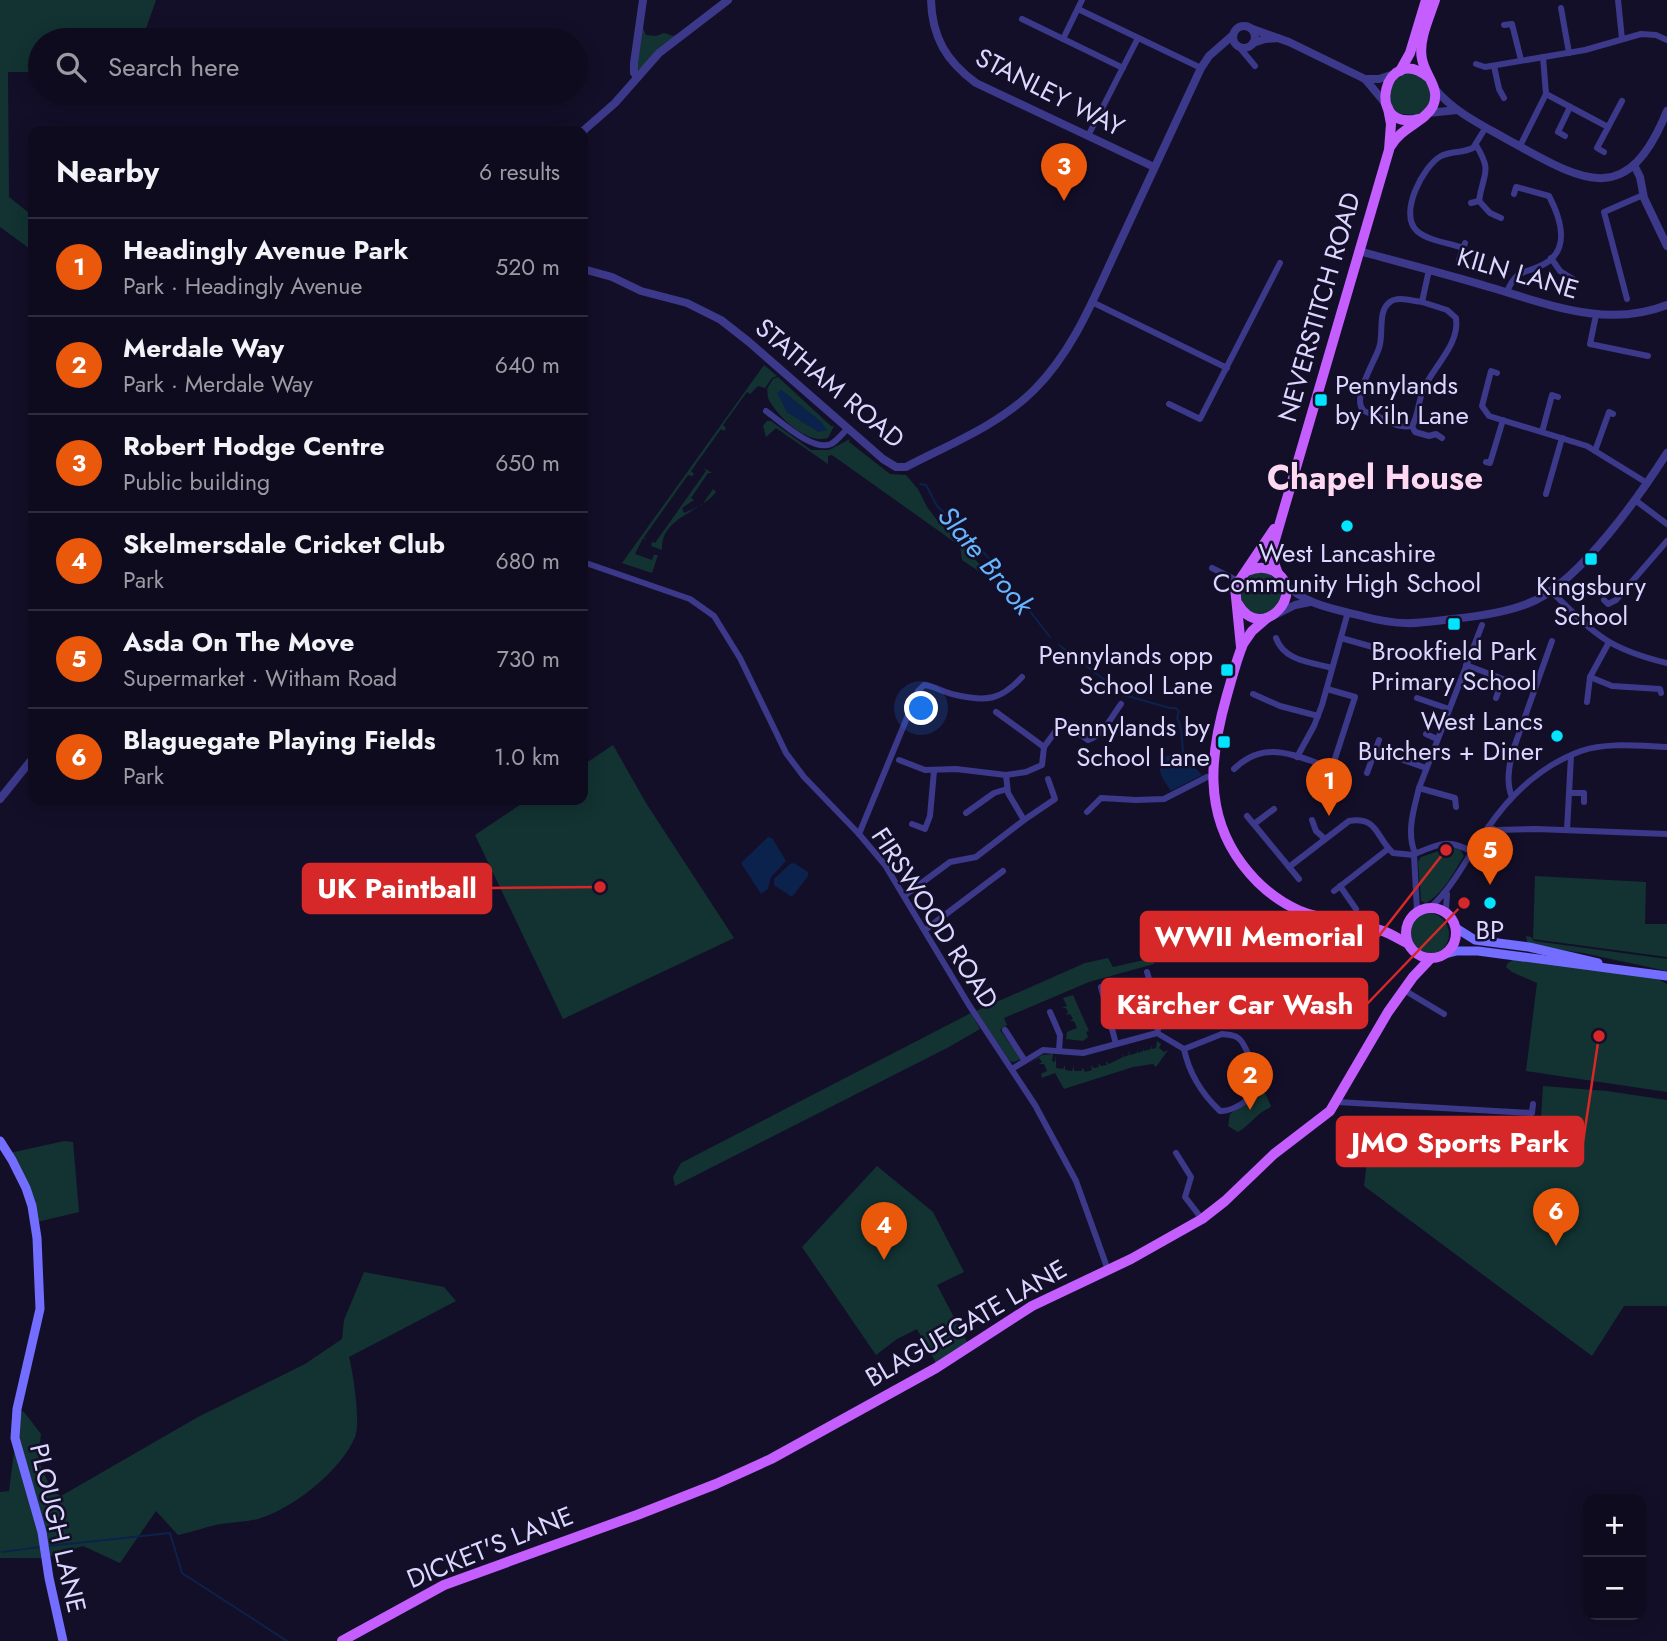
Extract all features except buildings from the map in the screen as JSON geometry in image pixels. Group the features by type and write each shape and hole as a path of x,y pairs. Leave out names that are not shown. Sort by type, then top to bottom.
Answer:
{"main road":[{"path":"1426,0 1410,53 1385,87 1387,106 1393,114 1406,120 1424,116 1434,102 1435,89 1422,62 1421,51 1435,0"},
{"path":"1397,72 1415,69 1429,77"},
{"name":"NEVERSTITCH ROAD","path":"1280,576 1272,555 1280,517 1389,150 1391,124 1387,106"},
{"name":"NEVERSTITCH ROAD","path":"1389,150 1402,131 1424,116"},
{"name":"NEVERSTITCH ROAD","path":"1241,577 1262,549 1280,517"},
{"path":"1241,650 1235,587 1241,577 1258,567 1265,568 1280,576 1285,585 1285,602 1248,635 1241,650 1217,731 1212,762 1215,804 1226,838 1248,872 1267,890 1285,903 1313,916 1383,931 1407,943 1415,954 1430,959 1467,950 1667,976"},
{"path":"1236,601 1240,608 1252,617 1270,616"},
{"path":"1383,931 1406,925 1417,911 1438,908 1450,916 1456,928 1475,940 1539,949 1634,972"},
{"path":"1406,925 1407,943"},
{"path":"1445,954 1454,943 1456,928"},
{"path":"1494,943 1502,954"},
{"path":"1413,976 1415,954"},
{"name":"BLAGUEGATE LANE","path":"660,1506 771,1459 936,1368 1032,1306 1108,1270 1202,1219 1225,1201 1273,1154 1330,1111 1388,1012 1413,976 1430,959"},
{"name":"PLOUGH LANE","path":"0,1141 26,1188 37,1238 40,1308 17,1409 15,1438 43,1541 63,1641"},
{"name":"DICKET'S LANE","path":"342,1641 444,1585 660,1506"}],"street":[{"path":"638,77 634,73 634,62 643,0"},
{"path":"588,127 615,103 669,44 729,0"},
{"name":"STANLEY WAY","path":"931,0 936,33 958,70 976,83 1154,167"},
{"path":"1063,39 1082,0"},
{"path":"1618,0 1622,38"},
{"path":"1561,8 1569,54"},
{"path":"1078,9 1201,68"},
{"path":"1022,19 1123,68"},
{"path":"1504,25 1512,24 1521,60"},
{"path":"1250,28 1254,33 1252,45 1255,66 1238,47 1233,35 1239,27 1250,28 1281,38 1365,79 1387,106"},
{"path":"1475,64 1485,67 1569,54 1641,34 1656,35 1667,40"},
{"name":"STATHAM ROAD","path":"588,270 612,276 641,291 687,303 721,320 883,459 906,467 974,432 1012,408 1050,372 1068,347 1092,302 1201,68 1233,35"},
{"path":"1088,136 1139,38"},
{"path":"1216,50 1281,38"},
{"path":"1520,146 1546,94 1543,57"},
{"path":"1494,66 1504,98"},
{"path":"1365,79 1379,79 1397,72"},
{"path":"1435,89 1457,110 1565,172 1585,178 1609,177 1634,165 1662,132 1667,111"},
{"path":"1546,94 1608,127"},
{"path":"1604,152 1597,148 1622,101"},
{"path":"1566,136 1558,132 1570,107"},
{"path":"1424,116 1457,110"},
{"path":"1459,260 1464,245 1418,232 1412,224 1410,214 1420,178 1430,165 1444,155 1469,150 1476,145 1486,127"},
{"path":"1476,145 1487,169 1479,201"},
{"path":"1634,165 1640,177 1643,195 1663,229 1667,246"},
{"path":"1507,292 1513,279 1522,271 1539,266 1551,258 1558,250 1562,238 1555,208 1549,196 1516,187 1514,194"},
{"path":"1627,299 1604,212 1643,195"},
{"path":"1471,203 1479,201"},
{"path":"1479,201 1490,213 1501,218"},
{"name":"KILN LANE","path":"1359,251 1560,308 1597,315 1640,313 1667,305"},
{"path":"1551,258 1560,271 1576,281"},
{"path":"1169,404 1200,419 1280,262"},
{"path":"1422,302 1429,270"},
{"path":"1398,299 1422,302 1447,310 1456,317 1457,326 1451,345 1423,390 1412,426 1397,427 1364,411 1360,404 1367,376 1380,347 1386,306 1398,299"},
{"path":"1092,302 1227,368"},
{"path":"1597,315 1590,344 1648,356"},
{"path":"1497,373 1491,372 1482,406 1489,416 1587,446 1647,483"},
{"path":"1542,432 1552,395 1558,397"},
{"path":"766,411 808,441 820,446 831,444 848,428"},
{"path":"1595,451 1609,412 1613,414"},
{"path":"1486,462 1490,463 1503,420"},
{"path":"1412,426 1415,432 1429,436 1436,434 1442,438"},
{"path":"1546,494 1562,438"},
{"path":"1280,576 1295,593 1310,602 1395,624 1426,623 1489,614 1535,600 1584,561 1664,463 1667,453"},
{"path":"1635,500 1667,524"},
{"path":"1604,600 1608,604 1616,600 1667,541"},
{"name":"FIRSWOOD ROAD","path":"588,564 690,599 714,616 740,658 786,753 804,777 859,834 885,866 969,1005 1052,1133 1076,1181 1108,1270"},
{"path":"1212,568 1241,577"},
{"path":"1550,590 1608,644 1632,655 1667,663"},
{"path":"1270,616 1295,605 1310,602"},
{"path":"1297,757 1318,716 1348,612"},
{"path":"1417,911 1411,839 1419,788 1481,628 1472,628"},
{"path":"1276,638 1282,650 1292,657 1332,668"},
{"path":"1341,638 1380,649"},
{"path":"1512,797 1509,768 1511,752 1552,640"},
{"path":"1587,702 1590,677 1608,644"},
{"path":"1466,664 1503,678 1496,698"},
{"path":"859,834 918,691 924,685 955,695 990,699 1010,690 1022,677"},
{"path":"1590,677 1612,686 1660,689 1661,693"},
{"path":"1327,689 1355,697 1329,778"},
{"path":"1253,694 1280,706 1318,716"},
{"path":"1417,698 1449,709"},
{"path":"899,760 933,771 956,769 1006,775 1026,772 1042,765 1044,747 1063,721 1088,740 1092,740 1121,704"},
{"path":"996,712 1044,747"},
{"path":"1426,734 1437,739"},
{"path":"1367,773 1379,740"},
{"path":"1431,907 1449,889 1488,827 1512,797 1540,773 1583,750 1667,747"},
{"path":"1234,769 1248,755 1266,750 1333,768"},
{"path":"1375,750 1426,768"},
{"path":"1567,830 1571,756"},
{"path":"0,799 28,764"},
{"path":"912,824 925,829 930,816 933,771"},
{"path":"1006,775 1012,803 1024,820"},
{"path":"1087,811 1101,798 1164,799 1207,777"},
{"path":"904,896 950,862 975,857 1055,799 1048,779"},
{"path":"1419,788 1455,798 1456,807"},
{"path":"966,813 994,793 1007,789"},
{"path":"1569,793 1584,793 1584,802"},
{"path":"1254,824 1275,809"},
{"path":"1247,816 1299,879"},
{"path":"1313,819 1316,831 1324,838"},
{"path":"1289,867 1324,838 1349,821 1358,820 1372,825 1388,849 1396,854 1414,854 1451,843 1459,844 1472,852"},
{"path":"1488,827 1496,831 1567,830 1667,834"},
{"path":"1356,909 1337,888 1388,849"},
{"path":"925,930 1003,871"},
{"path":"1449,889 1445,902 1450,916"},
{"path":"1147,972 1161,1019 1157,1033"},
{"path":"1101,987 1116,1044"},
{"path":"1404,989 1444,1014"},
{"path":"1051,1012 1060,1035 1059,1051"},
{"path":"1005,1030 1025,1061"},
{"path":"1012,1069 1043,1050 1083,1053 1157,1033 1184,1049 1196,1082 1206,1098 1220,1111 1229,1112 1253,1095 1256,1082 1245,1045 1240,1038 1222,1034 1184,1049"},
{"path":"1337,1102 1532,1113 1533,1104"},
{"path":"1177,1153 1191,1177 1185,1197 1202,1219"}],"green space":[{"path":"0,0 156,0 146,28 28,28 28,72 8,72 9,197 28,212 28,247 0,227"},
{"path":"642,26 646,35 664,33 673,36 682,32 639,70 637,67"},
{"path":"1402,72 1422,75 1432,91 1428,108 1417,115 1400,114 1390,106 1387,92"},
{"path":"764,365 777,376 772,378 765,388 758,386 750,394 747,392 723,425 726,428 724,431 721,429 691,471 694,474 688,475 644,537 646,540 643,538 635,554 652,560 654,555 658,555 652,573 622,563"},
{"path":"778,377 834,426 828,438 820,439 802,434 779,414 768,397 767,389 773,379","holes":["781,390 821,422 819,432 787,412"]},
{"path":"767,421 771,421 811,450 829,450 850,439 849,442 890,474 906,475 940,524 960,542 996,583 962,560 960,546 832,455 828,456 828,464 776,428 766,437 763,426"},
{"path":"704,468 712,473 708,473 691,498 694,500 682,508 684,513 698,507 667,530 662,550 651,546 706,471"},
{"path":"713,489 716,492 703,503"},
{"path":"1261,572 1276,578 1282,593 1276,608 1261,614 1246,608 1240,593 1246,578"},
{"path":"613,745 646,803 734,938 563,1019 475,835 520,805 588,805 588,762"},
{"path":"1453,846 1460,849 1464,856 1438,894 1426,903 1421,901 1418,862 1421,857"},
{"path":"1535,876 1646,882 1645,924 1667,924 1667,957 1533,939"},
{"path":"1428,913 1443,919 1449,934 1443,949 1428,955 1413,949 1407,934 1413,919"},
{"path":"1526,936 1534,941 1667,959 1667,971 1583,953 1534,946 1527,942"},
{"path":"1108,958 1113,967 1153,958 1154,964 1089,982 1004,1018 1007,1025 1000,1030 1021,1059 1014,1062 1010,1061 976,1011 1085,963"},
{"path":"1514,959 1654,977 1667,984 1667,1092 1526,1071 1537,983 1506,967"},
{"path":"1073,995 1089,1031 1086,1032 1088,1037 1083,1041 1066,1039 1067,1032 1077,1028 1074,1021 1070,1021 1073,1019 1070,1014 1066,1015 1066,1008 1062,1008 1067,1006 1063,998"},
{"path":"971,1013 980,1029 675,1186 673,1177 681,1163"},
{"path":"1157,1041 1161,1044 1159,1048 1164,1052 1168,1050 1156,1067 1153,1064 1133,1067 1064,1089 1055,1073 1042,1078 1041,1074 1047,1071 1044,1064 1039,1064 1042,1062 1039,1058 1028,1064 1042,1055 1053,1054 1052,1061 1055,1062 1056,1055 1056,1068 1063,1069 1065,1065 1065,1070 1072,1071 1074,1066 1074,1071 1081,1071 1083,1068 1085,1072 1092,1070 1091,1065 1094,1068 1099,1067 1098,1063 1101,1066 1107,1065 1106,1061 1109,1064 1123,1057 1122,1054 1124,1057 1129,1055 1128,1050 1130,1055 1137,1053 1137,1050 1138,1053 1143,1051 1143,1048 1144,1051 1151,1049 1151,1044 1152,1049 1156,1048"},
{"path":"1543,1086 1607,1091 1667,1100 1667,1306 1624,1306 1592,1356 1364,1186 1370,1137 1539,1150"},
{"path":"1259,1090 1265,1093 1271,1106 1238,1132 1228,1126 1230,1114"},
{"path":"64,1141 73,1142 79,1212 37,1222 10,1153"},
{"path":"877,1166 933,1212 964,1272 937,1285 967,1342 936,1363 917,1329 897,1339 876,1355 802,1247"},
{"path":"364,1272 444,1287 456,1301 349,1357 357,1409 355,1437 339,1463 300,1498 258,1519 220,1524 178,1535 156,1511 120,1563 83,1546 45,1558 0,1558 0,1492 9,1491 14,1452 18,1447 19,1411 24,1412 41,1434 38,1460 52,1491 61,1496 198,1417 305,1364 342,1339 344,1320"}],"water":[{"path":"781,390 827,430 819,432 787,412 777,393"},
{"path":"1173,754 1176,760 1197,769 1202,775 1171,791 1159,768 1159,758"},
{"path":"768,837 772,838 786,861 771,877 768,889 761,894 741,863"},
{"path":"794,863 808,872 808,876 792,897 774,885 774,879"}],"waterway":[{"name":"Slate Brook","path":"920,484 926,485 937,506 986,555 1050,637"},
{"name":"Slate Brook","path":"1059,645 1124,695 1176,708"},
{"path":"1176,709 1179,711 1177,718 1185,761"},
{"path":"49,1546 170,1533 182,1573 287,1641"},
{"path":"2,1552 40,1547"}],"place":[{"name":"Robert Hodge Centre","path":"1064,201"},
{"name":"Pennylands by Kiln Lane","path":"1321,400"},
{"name":"West Lancashire Community High School","path":"1347,526"},
{"name":"Kingsbury School","path":"1591,559"},
{"name":"Brookfield Park Primary School","path":"1454,624"},
{"name":"Pennylands opp School Lane","path":"1227,670"},
{"name":"West Lancs Butchers + Diner","path":"1557,736"},
{"name":"Pennylands by School Lane","path":"1224,742"},
{"name":"Headingly Avenue Park","path":"1329,816"},
{"name":"WWII Memorial","path":"1446,850"},
{"name":"Asda On The Move","path":"1490,885"},
{"name":"UK Paintball","path":"600,887"},
{"name":"Kärcher Car Wash","path":"1464,903"},
{"name":"BP","path":"1490,903"},
{"name":"JMO Sports Park","path":"1599,1036"},
{"name":"Merdale Way","path":"1250,1110"},
{"name":"Blaguegate Playing Fields","path":"1556,1246"},
{"name":"Skelmersdale Cricket Club","path":"884,1260"}],"district":[{"name":"Chapel House","path":"1375,477"}]}
